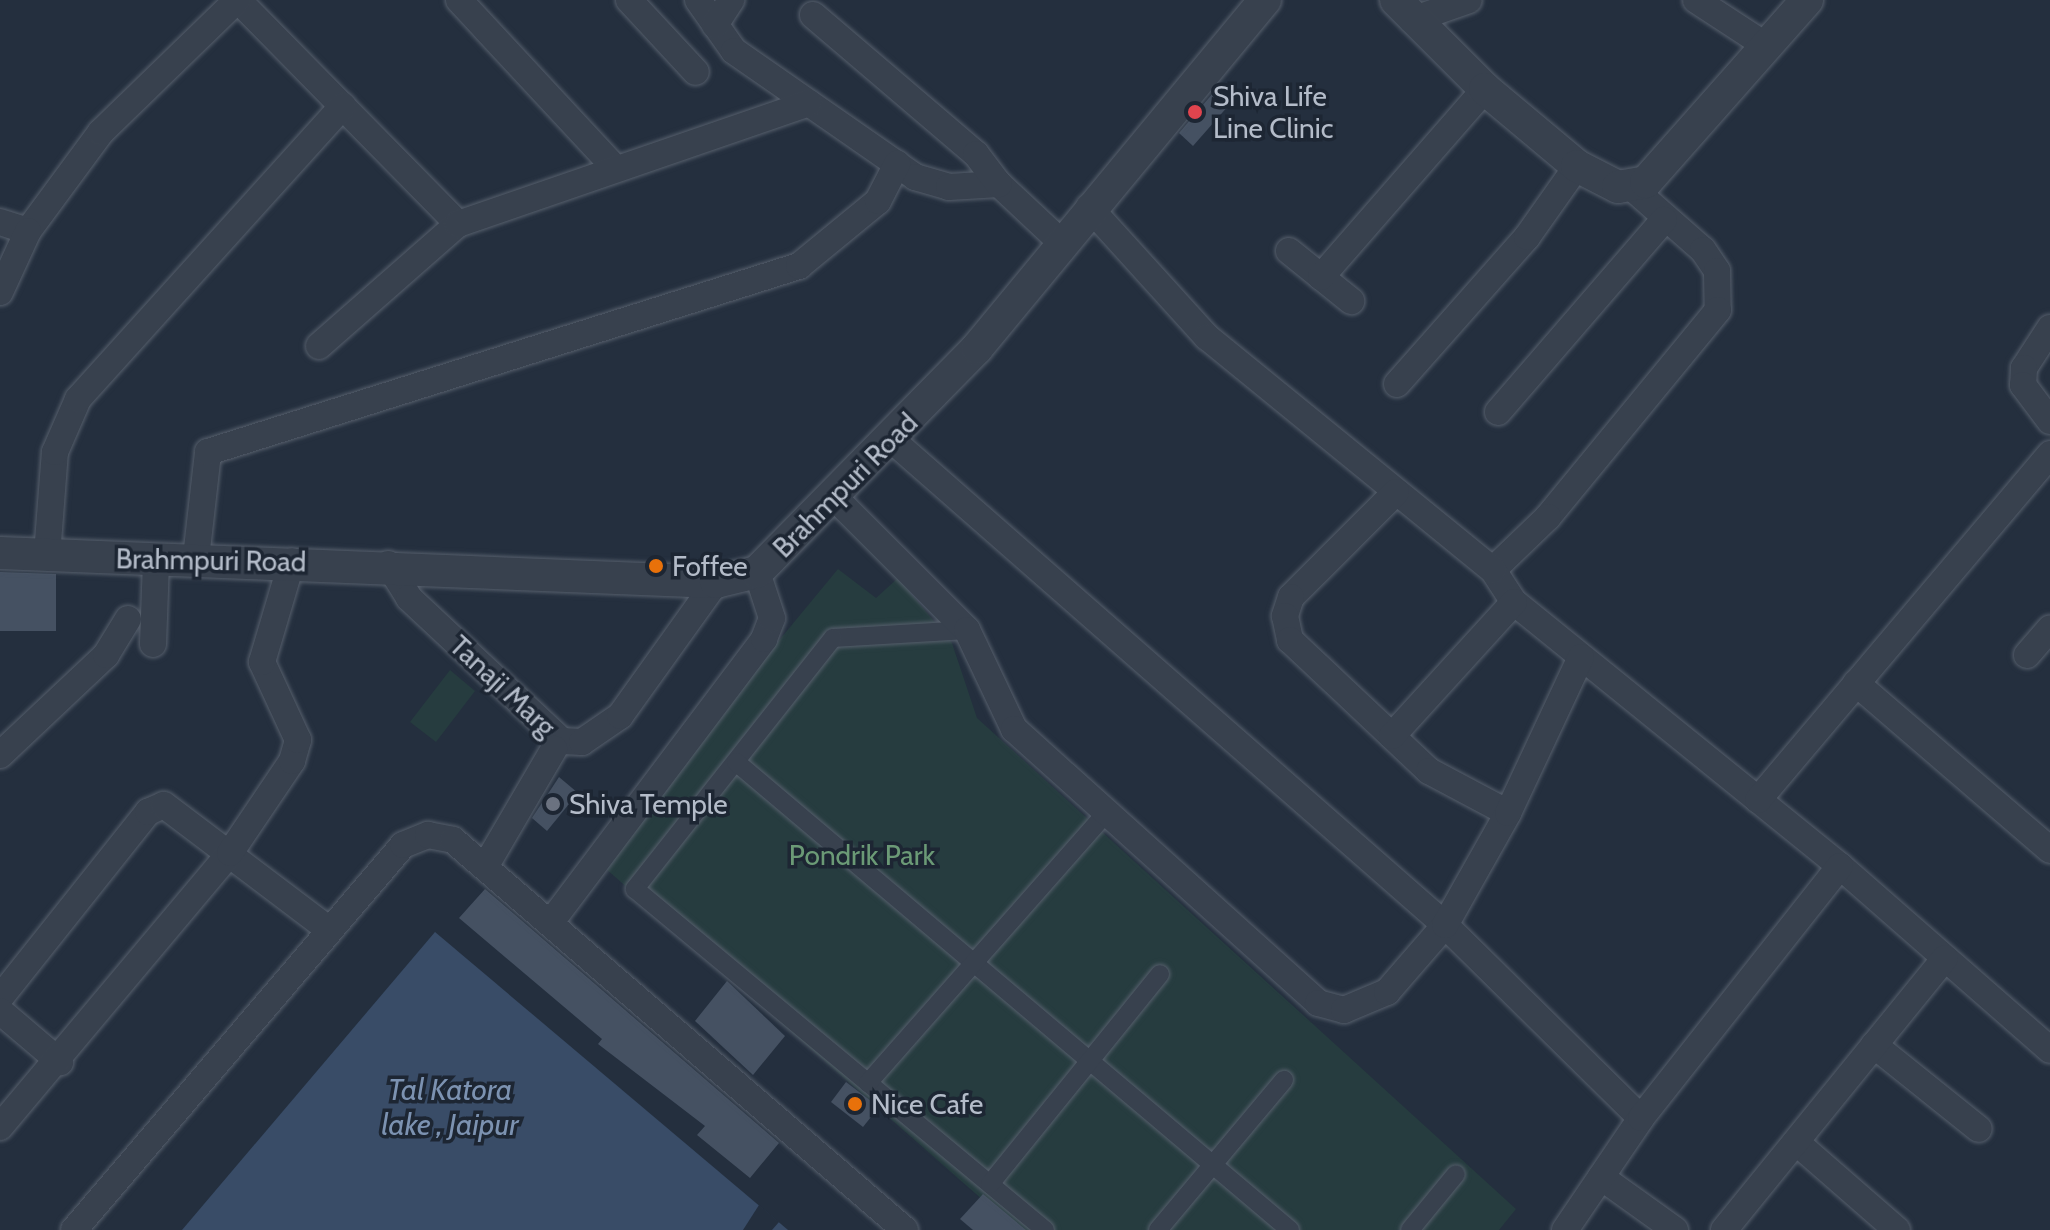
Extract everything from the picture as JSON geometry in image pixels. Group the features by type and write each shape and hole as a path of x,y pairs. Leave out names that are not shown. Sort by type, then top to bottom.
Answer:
{"street":[{"path":"0,292 28,231 101,132 237,0 458,224"},
{"path":"459,0 615,168"},
{"path":"629,0 696,72"},
{"path":"698,0 734,51 897,164 949,187 999,184"},
{"path":"715,25 731,0"},
{"name":"Brahmpuri Road","path":"0,553 156,561 196,558 388,564 716,582 757,572 836,499 892,440 1265,0"},
{"path":"1404,10 1469,0"},
{"path":"1696,0 1768,47"},
{"path":"1404,10 1485,89 1577,166 1618,187 1646,182 1807,0"},
{"path":"813,15 976,154 999,184 1062,243"},
{"path":"1321,277 1485,89"},
{"path":"319,346 458,224 809,103"},
{"path":"47,555 55,452 78,399 343,106"},
{"path":"196,558 208,452 799,266 878,201 897,164"},
{"path":"1397,384 1527,237 1577,166"},
{"path":"1493,570 1548,517 1718,310 1717,271 1629,185"},
{"path":"1089,207 1207,337 1493,570 1514,602 1840,866 2050,1050"},
{"path":"1498,412 1664,220"},
{"path":"0,222 28,231"},
{"path":"1289,251 1351,301"},
{"path":"2050,328 2024,368 2023,385 2050,421"},
{"path":"892,440 1445,925 1641,1118"},
{"path":"1758,800 2050,454"},
{"path":"1396,492 1291,597 1285,616 1290,640 1429,771 1508,813"},
{"path":"836,499 967,630 1014,729 1104,815 1318,1003 1344,1010 1371,1003 1445,925 1508,813 1581,657"},
{"path":"153,644 156,561"},
{"path":"0,1127 60,1062 230,853 298,740 262,662 292,561"},
{"name":"Tanaji Marg","path":"388,564 409,598 562,741 582,742 620,716 716,582"},
{"path":"551,922 764,639 772,618 757,572"},
{"path":"1392,736 1514,602"},
{"path":"0,755 106,655 128,619"},
{"path":"2027,655 2050,629"},
{"path":"967,630 833,638 635,889 1045,1230"},
{"path":"1856,683 2050,850"},
{"path":"485,867 554,749"},
{"path":"736,762 1092,1056 1290,1230"},
{"path":"0,998 148,812 164,805 176,809 329,930"},
{"path":"868,1083 974,957 1104,815"},
{"path":"74,1230 403,845 428,835 453,840 905,1230"},
{"path":"1565,1230 1641,1118 1840,866"},
{"path":"1724,1230 1945,958"},
{"path":"990,1184 1160,974"},
{"path":"0,1011 60,1062"},
{"path":"1874,1045 1979,1129"},
{"path":"1158,1230 1284,1080"},
{"path":"1796,1142 1897,1230"},
{"path":"1410,1230 1456,1174"},
{"path":"1601,1177 1675,1230"}],"green space":[{"name":"Pondrik Park","path":"838,569 876,598 898,578 952,643 977,718 1516,1209 1499,1230 1017,1230 597,861"},
{"path":"450,670 475,691 436,742 410,722"}],"water":[{"name":"Tal Katora lake , Jaipur","path":"435,932 788,1230 182,1230"}],"pier":[{"path":"759,1205 779,1222 772,1230 743,1230"}],"building":[{"path":"1214,92 1229,105 1193,146 1179,133"},
{"path":"0,572 56,574 56,631 0,631"},
{"name":"Shiva Temple","path":"559,777 578,793 547,831 532,818"},
{"path":"485,889 779,1143 750,1178 697,1135 705,1126 598,1044 602,1039 459,918"},
{"path":"727,981 785,1036 753,1075 695,1021"},
{"name":"Nice Cafe","path":"846,1082 879,1107 863,1127 831,1102"},
{"path":"983,1194 1026,1230 973,1230 960,1219"}],"place":[{"name":"Shiva Life Line Clinic","path":"1195,112"},
{"name":"Foffee","path":"656,566"},
{"name":"Shiva Temple","path":"553,804"},
{"name":"Nice Cafe","path":"855,1104"}]}
